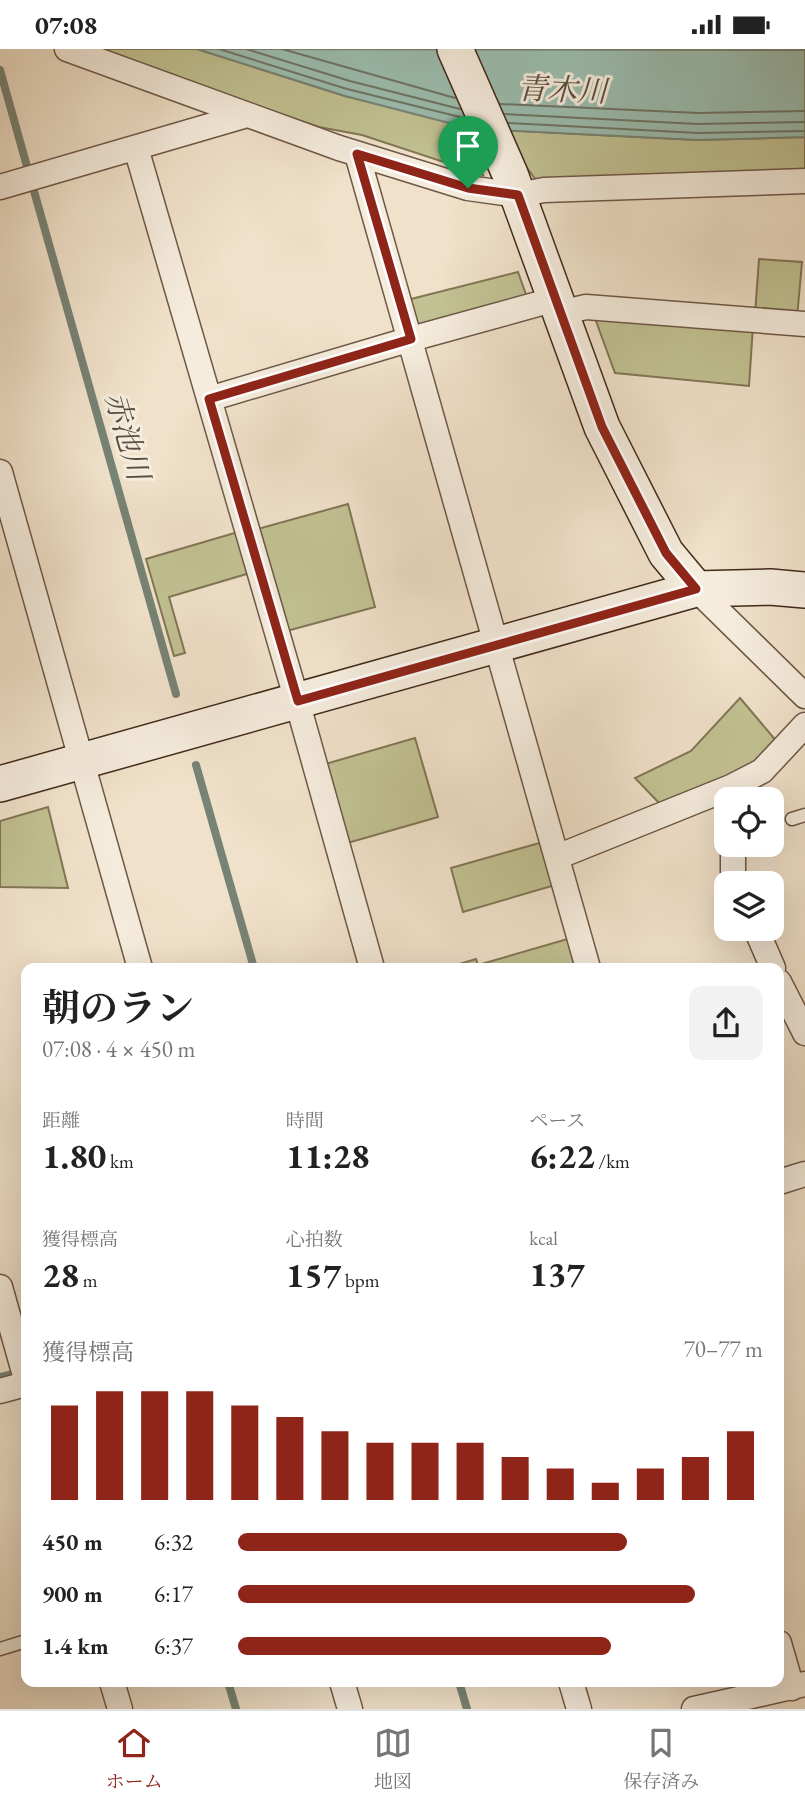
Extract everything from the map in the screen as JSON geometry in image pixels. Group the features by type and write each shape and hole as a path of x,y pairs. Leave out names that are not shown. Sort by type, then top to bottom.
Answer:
{"street":[{"path":"67,49 357,154 468,188 514,185 544,190 805,181"},
{"path":"455,49 514,185 602,427 666,553 696,589 805,696"},
{"path":"0,187 247,115"},
{"path":"136,148 298,701 371,963"},
{"path":"357,154 587,963"},
{"path":"209,399 411,339 558,306 805,324"},
{"path":"0,472 140,963"},
{"path":"0,784 696,589 770,587 805,590"},
{"path":"739,787 762,771 805,725"},
{"path":"557,857 714,799"},
{"path":"761,941 771,963"},
{"path":"784,992 805,1033"},
{"path":"784,1180 805,1174"},
{"path":"0,1287 21,1363"},
{"path":"0,1391 21,1383"},
{"path":"694,1709 798,1686 784,1654"},
{"path":"113,1687 120,1709"},
{"path":"343,1687 350,1709"},
{"path":"572,1687 579,1709"}],"lane":[{"path":"0,1649 21,1643"}],"green space":[{"path":"96,49 197,49 345,96 463,125 483,175 362,135 319,127 183,82"},
{"path":"499,130 698,140 805,137 805,169 536,180"},
{"path":"759,259 802,262 797,318 755,314"},
{"path":"518,272 528,300 423,329 413,322 407,300"},
{"path":"600,312 753,326 749,386 615,373 596,321"},
{"path":"348,504 375,607 283,632 254,530"},
{"path":"238,532 250,573 169,597 185,653 174,656 146,559"},
{"path":"740,698 778,743 755,767 662,806 635,778 691,751"},
{"path":"415,738 438,817 344,844 322,765"},
{"path":"48,807 68,888 0,887 0,821"},
{"path":"543,842 555,885 463,912 451,868"},
{"path":"571,938 578,963 485,963"}],"water":[{"name":"青木川","path":"197,49 805,50 805,137 698,140 499,130 453,124 345,96"}],"waterway":[{"name":"赤池川","path":"0,70 28,170"},
{"name":"赤池川","path":"34,191 176,694"},
{"name":"赤池川","path":"196,765 253,963"},
{"path":"0,1377 13,1374"},
{"path":"229,1687 236,1709"},
{"path":"460,1687 467,1709"}],"route":[{"path":"357,154 468,188 518,195 602,427 666,553 696,589 298,701 209,399 411,339 357,154"}]}
